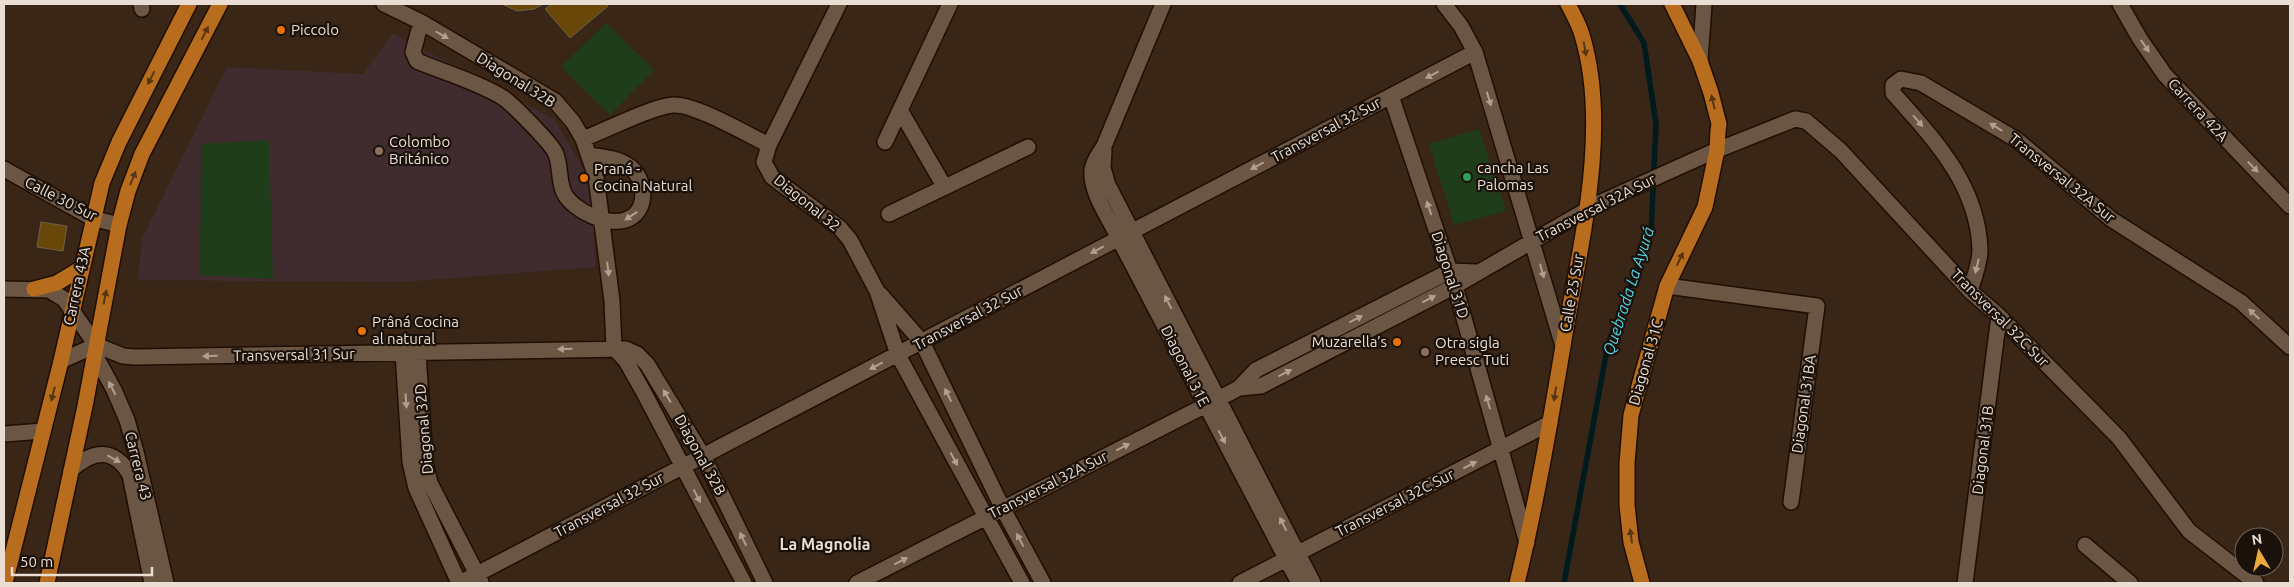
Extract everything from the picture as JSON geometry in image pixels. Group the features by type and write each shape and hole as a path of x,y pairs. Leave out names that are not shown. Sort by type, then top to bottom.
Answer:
{"main road":[{"name":"Carrera 43A","path":"4,583 61,361 80,270 102,183 119,142 189,4"},
{"name":"Carrera 43A","path":"47,583 119,225 128,191 142,154 220,4"},
{"name":"Calle 25 Sur","path":"1517,583 1527,543 1550,423 1586,210 1594,140 1592,89 1582,34 1568,4"},
{"name":"Diagonal 31C","path":"1642,583 1631,542 1627,505 1627,463 1632,415 1667,286 1705,207 1717,150 1719,124 1700,61 1672,4"},
{"path":"34,289 57,283 80,270"}],"street":[{"name":"Diagonal 32B","path":"384,4 421,22 555,101 573,122 584,139 596,177 612,301 614,348 630,368 744,583"},
{"name":"Diagonal 32","path":"839,4 769,145 764,162 772,177 840,228 850,240 878,291 898,354 1022,583"},
{"path":"886,142 950,4"},
{"name":"Diagonal 31E","path":"1163,4 1104,146 1105,176 1126,235 1292,557 1313,583"},
{"path":"1444,4 1461,26 1475,52 1533,240 1563,346"},
{"path":"1700,61 1704,4"},
{"name":"Carrera 42A","path":"2120,4 2140,39 2165,75 2290,206"},
{"path":"421,22 415,38 413,52 417,61 505,99 554,150 564,192 582,210 602,221 623,221 631,218 639,210 643,200 641,183 636,173 629,166 616,160 589,155"},
{"name":"Transversal 32 Sur","path":"460,583 479,579 682,467 1475,52"},
{"name":"Transversal 32A Sur","path":"1970,291 1980,252 1977,223 1964,185 1943,149 1893,93 1893,85 1901,79 1921,83 2017,140 2111,218 2242,302 2290,347"},
{"name":"Diagonal 31D","path":"1391,96 1455,286 1502,448 1527,543"},
{"path":"584,139 659,108 674,105 689,107 769,145"},
{"path":"900,110 944,186"},
{"name":"Transversal 32C Sur","path":"1717,150 1783,122 1796,119 1806,121 1841,151 1970,291 1999,316 2119,438 2189,531 2256,583"},
{"path":"889,214 1028,147"},
{"name":"Transversal 32A Sur","path":"1239,388 1261,386 1455,286 1586,210 1717,150"},
{"name":"Calle 30 Sur","path":"4,169 92,218 119,225"},
{"name":"Transversal 32A Sur","path":"858,583 1239,388 1256,370 1450,271 1477,272"},
{"name":"Diagonal 31BA","path":"1667,286 1817,306 1791,502"},
{"path":"4,289 49,290 64,299 95,350 61,361"},
{"name":"Diagonal 32","path":"878,291 922,342 1003,509 1043,583"},
{"name":"Diagonal 31B","path":"1965,583 1999,316"},
{"name":"Diagonal 32B","path":"614,348 626,349 637,354 647,364 703,456 765,583"},
{"name":"Transversal 31 Sur","path":"95,350 135,357 614,348"},
{"name":"Carrera 43","path":"95,350 129,428 166,583"},
{"name":"Diagonal 32D","path":"410,352 425,462 430,483 479,579"},
{"name":"Diagonal 32D","path":"410,352 410,462 416,488 460,583"},
{"name":"Transversal 32C Sur","path":"1240,583 1550,423"},
{"path":"4,434 43,431"},
{"name":"Carrera 43","path":"71,470 82,460 98,454 116,458 125,465 130,474 152,583"},
{"path":"2085,545 2130,583"},
{"name":"Diagonal 31E","path":"1292,557 1299,583"}],"shaded area":[{"name":"Colombo Británico","path":"393,33 554,119 593,184 595,267 402,282 138,280 142,239 227,67 363,74"}],"green space":[{"path":"606,23 654,70 610,115 561,67"},
{"name":"cancha Las Palomas","path":"1479,129 1506,211 1454,225 1429,144"},
{"path":"269,140 273,279 200,275 201,144"}],"building":[{"path":"502,4 543,4 534,9 517,11"},
{"path":"552,4 607,4 608,6 570,38 545,9"},
{"path":"41,222 67,226 63,251 37,247"}],"waterway":[{"name":"Quebrada La Ayurá","path":"1564,583 1608,344 1651,233 1656,124 1644,43 1620,4"}],"place":[{"name":"Piccolo","path":"281,30"},
{"name":"Colombo Británico","path":"379,151"},
{"name":"cancha Las Palomas","path":"1467,177"},
{"name":"Praná - Cocina Natural","path":"584,178"},
{"name":"Prâná Cocina al natural","path":"362,331"},
{"name":"Muzarella’s","path":"1397,342"},
{"name":"Otra sigla Preesc Tuti","path":"1425,352"}],"district":[{"name":"La Magnolia","path":"825,544"}]}
